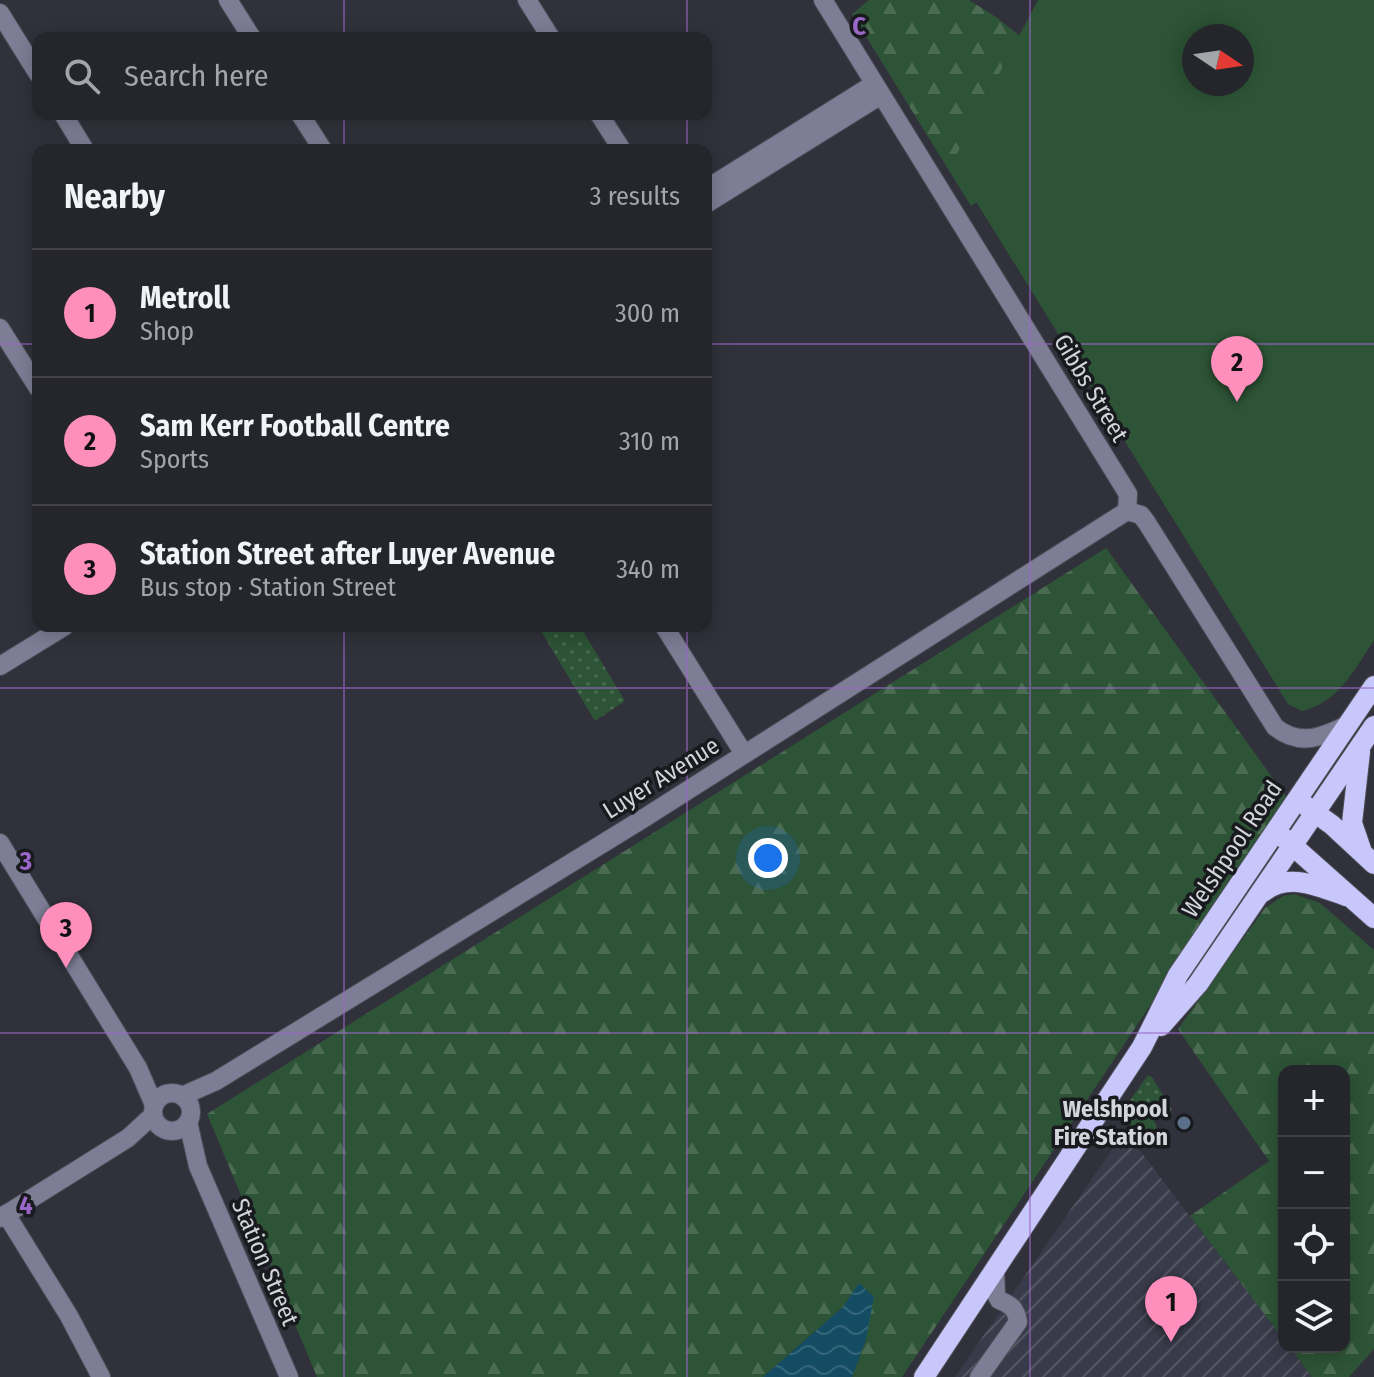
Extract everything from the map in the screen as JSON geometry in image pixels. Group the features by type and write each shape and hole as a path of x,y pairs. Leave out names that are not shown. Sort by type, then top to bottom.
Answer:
{"main road":[{"name":"Welshpool Road","path":"924,1377 1142,1047 1178,975 1374,686"},
{"name":"Welshpool Road","path":"1142,1047 1198,984 1374,726"},
{"path":"1360,747 1352,823 1354,836 1367,856"},
{"path":"1297,799 1367,856"},
{"path":"1275,831 1374,918"},
{"path":"1262,893 1273,884 1284,881 1307,883 1353,898"}],"street":[{"path":"228,0 248,32"},
{"path":"527,0 547,32"},
{"name":"Gibbs Street","path":"823,0 1128,494 1127,511"},
{"path":"0,13 32,64"},
{"path":"712,186 878,89"},
{"path":"712,200 878,89"},
{"path":"67,120 81,144"},
{"path":"304,120 319,144"},
{"path":"603,120 618,144"},
{"path":"0,328 32,379"},
{"path":"1127,511 1141,515 1147,523 1267,717 1285,735 1307,740 1347,725"},
{"name":"Luyer Avenue","path":"171,1113 216,1081 744,754 1127,511"},
{"path":"0,666 55,632"},
{"path":"668,632 744,754"},
{"name":"Station Street","path":"0,843 138,1068 171,1113 198,1166 289,1377"},
{"path":"101,1377 69,1316 3,1216 171,1113"},
{"path":"979,1377 1018,1322 1017,1312 999,1300 996,1294 995,1270"}],"shaded area":[{"path":"1125,1131 1278,1332 1278,1353 1294,1353 1312,1377 955,1377"}],"green space":[{"path":"869,0 969,0 996,17 1051,61 994,191 971,206 852,14"},
{"path":"1038,0 1374,0 1374,640 1352,673 1326,701 1302,711 1288,704 952,163"},
{"path":"1106,548 1288,799 902,1377 852,1377 866,1339 843,1307 763,1377 317,1377 207,1114"},
{"path":"542,632 584,632 625,701 595,721"},
{"path":"1294,894 1320,903 1374,950 1374,1349 1349,1377 1312,1377 1294,1353 1350,1353 1350,1065 1278,1065 1278,1332 1190,1216 1269,1161 1178,1029 1265,908 1283,896"},
{"path":"1148,1075 1172,1110 1154,1122 1158,1130 1142,1141 1127,1120 1126,1106"}],"water":[{"path":"859,1283 874,1297 866,1339 852,1377 763,1377 843,1307"}],"place":[{"name":"Sam Kerr Football Centre","path":"1237,402"},
{"name":"Station Street after Luyer Avenue","path":"66,968"},
{"name":"Welshpool Fire Station","path":"1184,1123"},
{"name":"Metroll","path":"1171,1342"}]}
